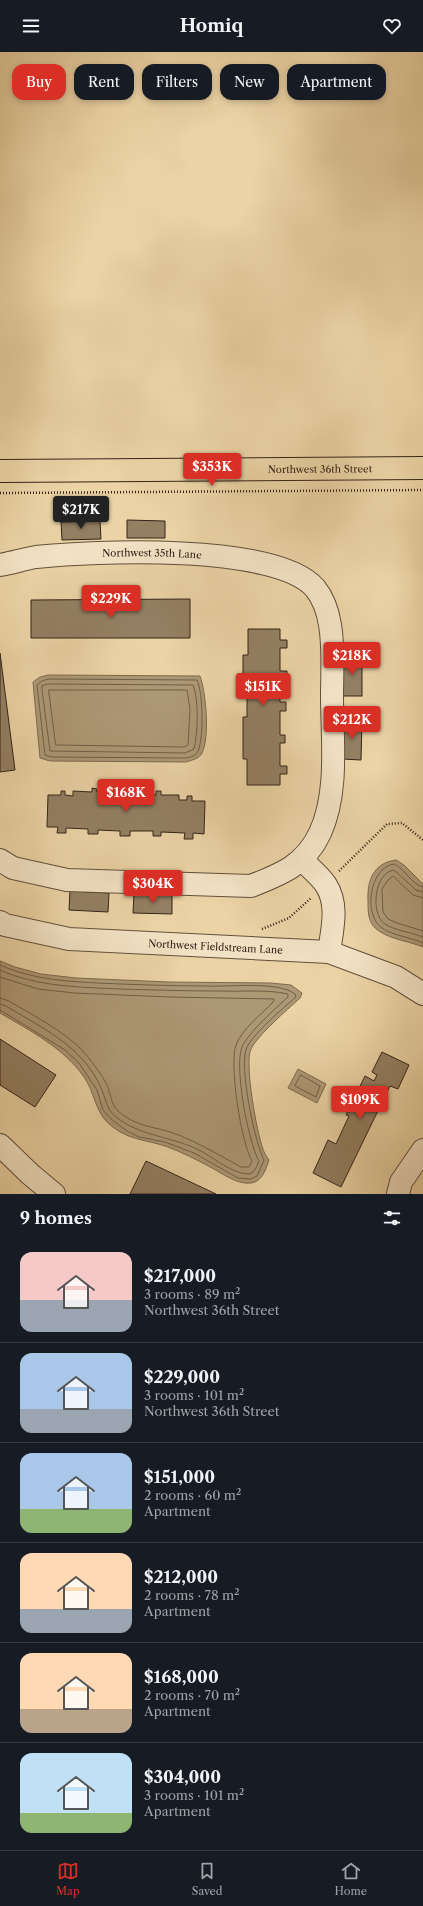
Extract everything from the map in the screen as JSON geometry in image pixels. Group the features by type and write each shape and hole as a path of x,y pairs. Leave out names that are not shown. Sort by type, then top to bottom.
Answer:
{"main road":[{"name":"Northwest 36th Street","path":"0,471 423,468"}],"lane":[{"name":"Northwest 35th Lane","path":"0,565 34,558 98,552 174,553 259,562 284,569 301,577 315,588 321,599 330,626 333,742 331,786 327,813 320,834 302,860"},
{"path":"0,860 13,868 67,880 251,886 271,878 296,865 302,860 325,884 331,895 334,915 329,952"},
{"name":"Northwest Fieldstream Lane","path":"0,922 5,925 69,939 329,952 396,977 423,994"},
{"path":"0,1145 30,1174 54,1194"},
{"path":"398,1194 401,1182 423,1150"}],"path":[{"path":"0,493 423,490"}],"water":[{"path":"48,675 200,676 204,693 206,714 206,736 201,755 186,762 50,761 40,758 33,682 40,677"},
{"path":"396,860 404,865 423,884 423,947 384,934 375,928 369,918 368,894 370,880 377,869 382,865"},
{"path":"0,961 41,974 76,978 169,982 271,983 291,985 302,993 300,998 260,1037 251,1049 249,1056 250,1082 260,1141 269,1160 261,1178 251,1183 236,1181 177,1151 165,1146 128,1136 114,1128 107,1122 100,1112 84,1077 67,1057 45,1040 0,1013"},
{"path":"298,1069 326,1084 317,1103 288,1088"}],"building":[{"path":"127,520 165,521 165,538 127,538"},
{"path":"100,521 101,539 62,540 61,522"},
{"path":"190,599 190,638 31,638 31,600"},
{"path":"248,629 280,629 280,640 287,640 287,648 280,648 280,671 287,671 287,680 280,680 280,702 286,702 286,711 280,711 280,735 285,735 285,743 280,743 280,766 287,766 287,774 280,774 280,785 247,785 247,759 243,759 243,717 247,717 247,696 243,696 243,655 248,655"},
{"path":"0,653 15,770 0,772"},
{"path":"343,657 362,657 362,696 343,696"},
{"path":"343,721 362,721 361,760 342,759"},
{"path":"92,788 97,789 97,792 116,793 116,797 124,797 125,794 128,794 128,798 137,798 137,794 156,795 156,791 161,791 161,795 179,795 179,800 187,800 187,796 192,796 192,801 205,801 204,834 193,833 193,839 184,839 185,833 161,832 161,836 153,836 153,831 130,831 130,836 120,836 120,831 98,830 98,834 88,834 88,829 66,828 66,833 57,833 58,827 47,827 48,795 61,795 61,791 65,791 65,795 73,796 73,791 92,792"},
{"path":"70,891 109,893 108,912 69,910"},
{"path":"134,894 172,895 172,914 133,913"},
{"path":"0,1039 56,1075 35,1107 0,1085"},
{"path":"382,1052 409,1065 398,1089 390,1086 341,1187 313,1173 328,1140 336,1144 349,1116 346,1115 365,1076 374,1081 377,1075 372,1072"},
{"path":"146,1161 216,1194 130,1194"}]}
